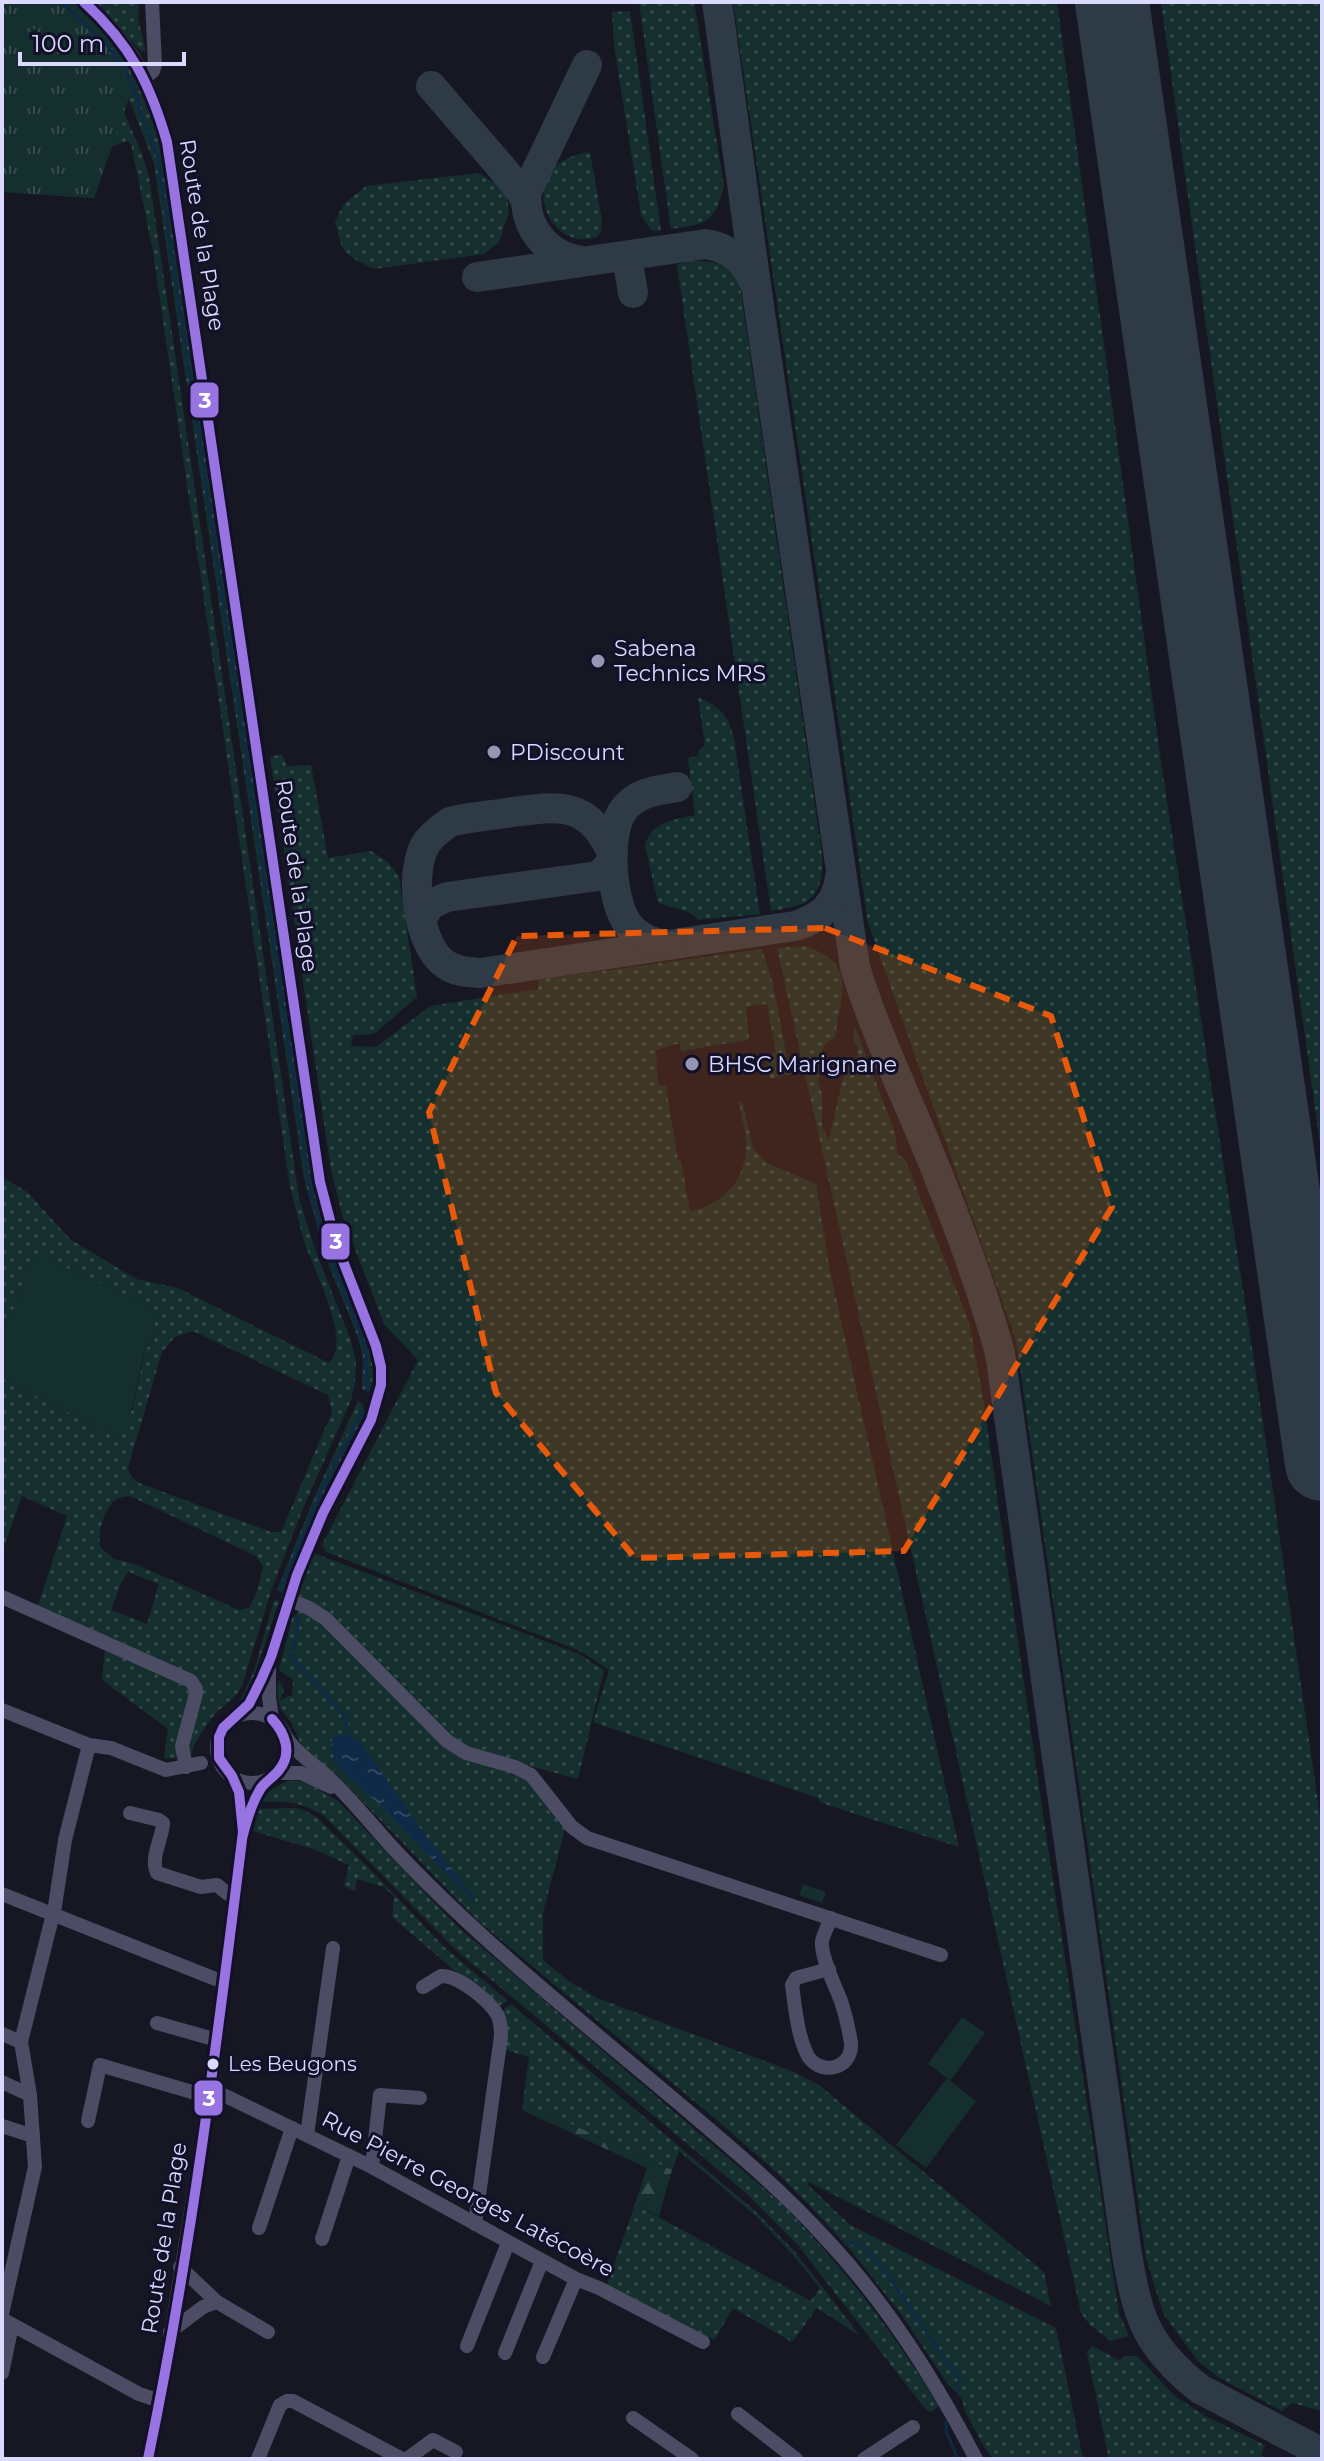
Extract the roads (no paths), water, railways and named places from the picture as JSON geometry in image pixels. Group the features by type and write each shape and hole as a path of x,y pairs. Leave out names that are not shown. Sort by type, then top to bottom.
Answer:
{"street":[{"name":"Route de la Plage","path":"84,2 116,34 146,77 167,142 320,1182 336,1243 369,1325 381,1367 381,1385 371,1420 323,1513 288,1599 271,1657 249,1704 239,1715"},
{"path":"146,77 155,65 152,2"},
{"path":"2,1597 191,1681 196,1694 182,1746 186,1767"},
{"path":"288,1599 326,1619 455,1748 531,1775 572,1827 587,1838 941,1955"},
{"name":"Route de la Plage","path":"271,1657 269,1697 272,1719"},
{"path":"2,1710 89,1745 111,1748 166,1770 201,1763 217,1748 223,1728 239,1715 262,1714 272,1719 296,1751 328,1776 433,1891 474,1930 721,2139 828,2240 902,2333 936,2386 976,2459"},
{"path":"273,1775 285,1759 284,1734"},
{"path":"2,2373 5,2319 35,2167 30,2095 21,2042 53,1913 65,1840 89,1745"},
{"path":"217,1748 227,1771"},
{"path":"201,1763 252,1783 293,1772 316,1778 350,1801"},
{"name":"Route de la Plage","path":"148,2459 210,2093 243,1832 240,1799 227,1771"},
{"name":"Route de la Plage","path":"243,1832 260,1789 273,1775"},
{"path":"130,1813 163,1823 154,1859 157,1873 201,1887 217,1885 235,1896"},
{"path":"2,1894 223,1982"},
{"path":"829,1969 796,1978 792,1985 806,2053 817,2066 831,2069 847,2058 851,2045 841,2002 822,1946 831,1918"},
{"path":"307,2135 333,1948"},
{"path":"423,1987 441,1976 458,1979 492,2008 500,2023 501,2036 475,2224"},
{"path":"157,2023 217,2040"},
{"path":"2,2034 21,2042"},
{"name":"Rue Pierre Georges Latécoère","path":"88,2121 100,2065 210,2093 372,2167 576,2279 703,2342"},
{"path":"2,2082 30,2095"},
{"path":"372,2167 380,2095 420,2098"},
{"path":"2,2126 33,2136"},
{"path":"259,2228 292,2128"},
{"path":"322,2239 349,2156"},
{"path":"467,2346 508,2243"},
{"path":"505,2353 542,2261"},
{"path":"180,2267 217,2302 268,2332"},
{"path":"543,2357 576,2279"},
{"path":"170,2332 203,2307 217,2302"},
{"path":"5,2319 139,2394 160,2401"},
{"path":"258,2459 280,2405 287,2401 293,2401 405,2459 433,2440 456,2452"},
{"path":"738,2414 796,2459"},
{"path":"633,2418 692,2459"},
{"path":"864,2459 913,2427"}],"water":[{"path":"338,1734 360,1741 426,1836 475,1898 475,1903 376,1801 339,1768 331,1743"}],"waterway":[{"path":"61,2 105,43 124,67 157,155 309,1184 326,1246 366,1348 367,1391"},
{"path":"282,1592 322,1489 362,1412"},
{"path":"297,1616 299,1622 291,1656 340,1711 351,1739"},
{"path":"845,2244 864,2247 885,2271 961,2383 958,2391"},
{"path":"946,2422 946,2431 958,2459"}],"place":[{"name":"Sabena Technics MRS","path":"598,661"},
{"name":"PDiscount","path":"494,752"},
{"name":"BHSC Marignane","path":"692,1064"},
{"name":"Les Beugons","path":"213,2064"}]}
